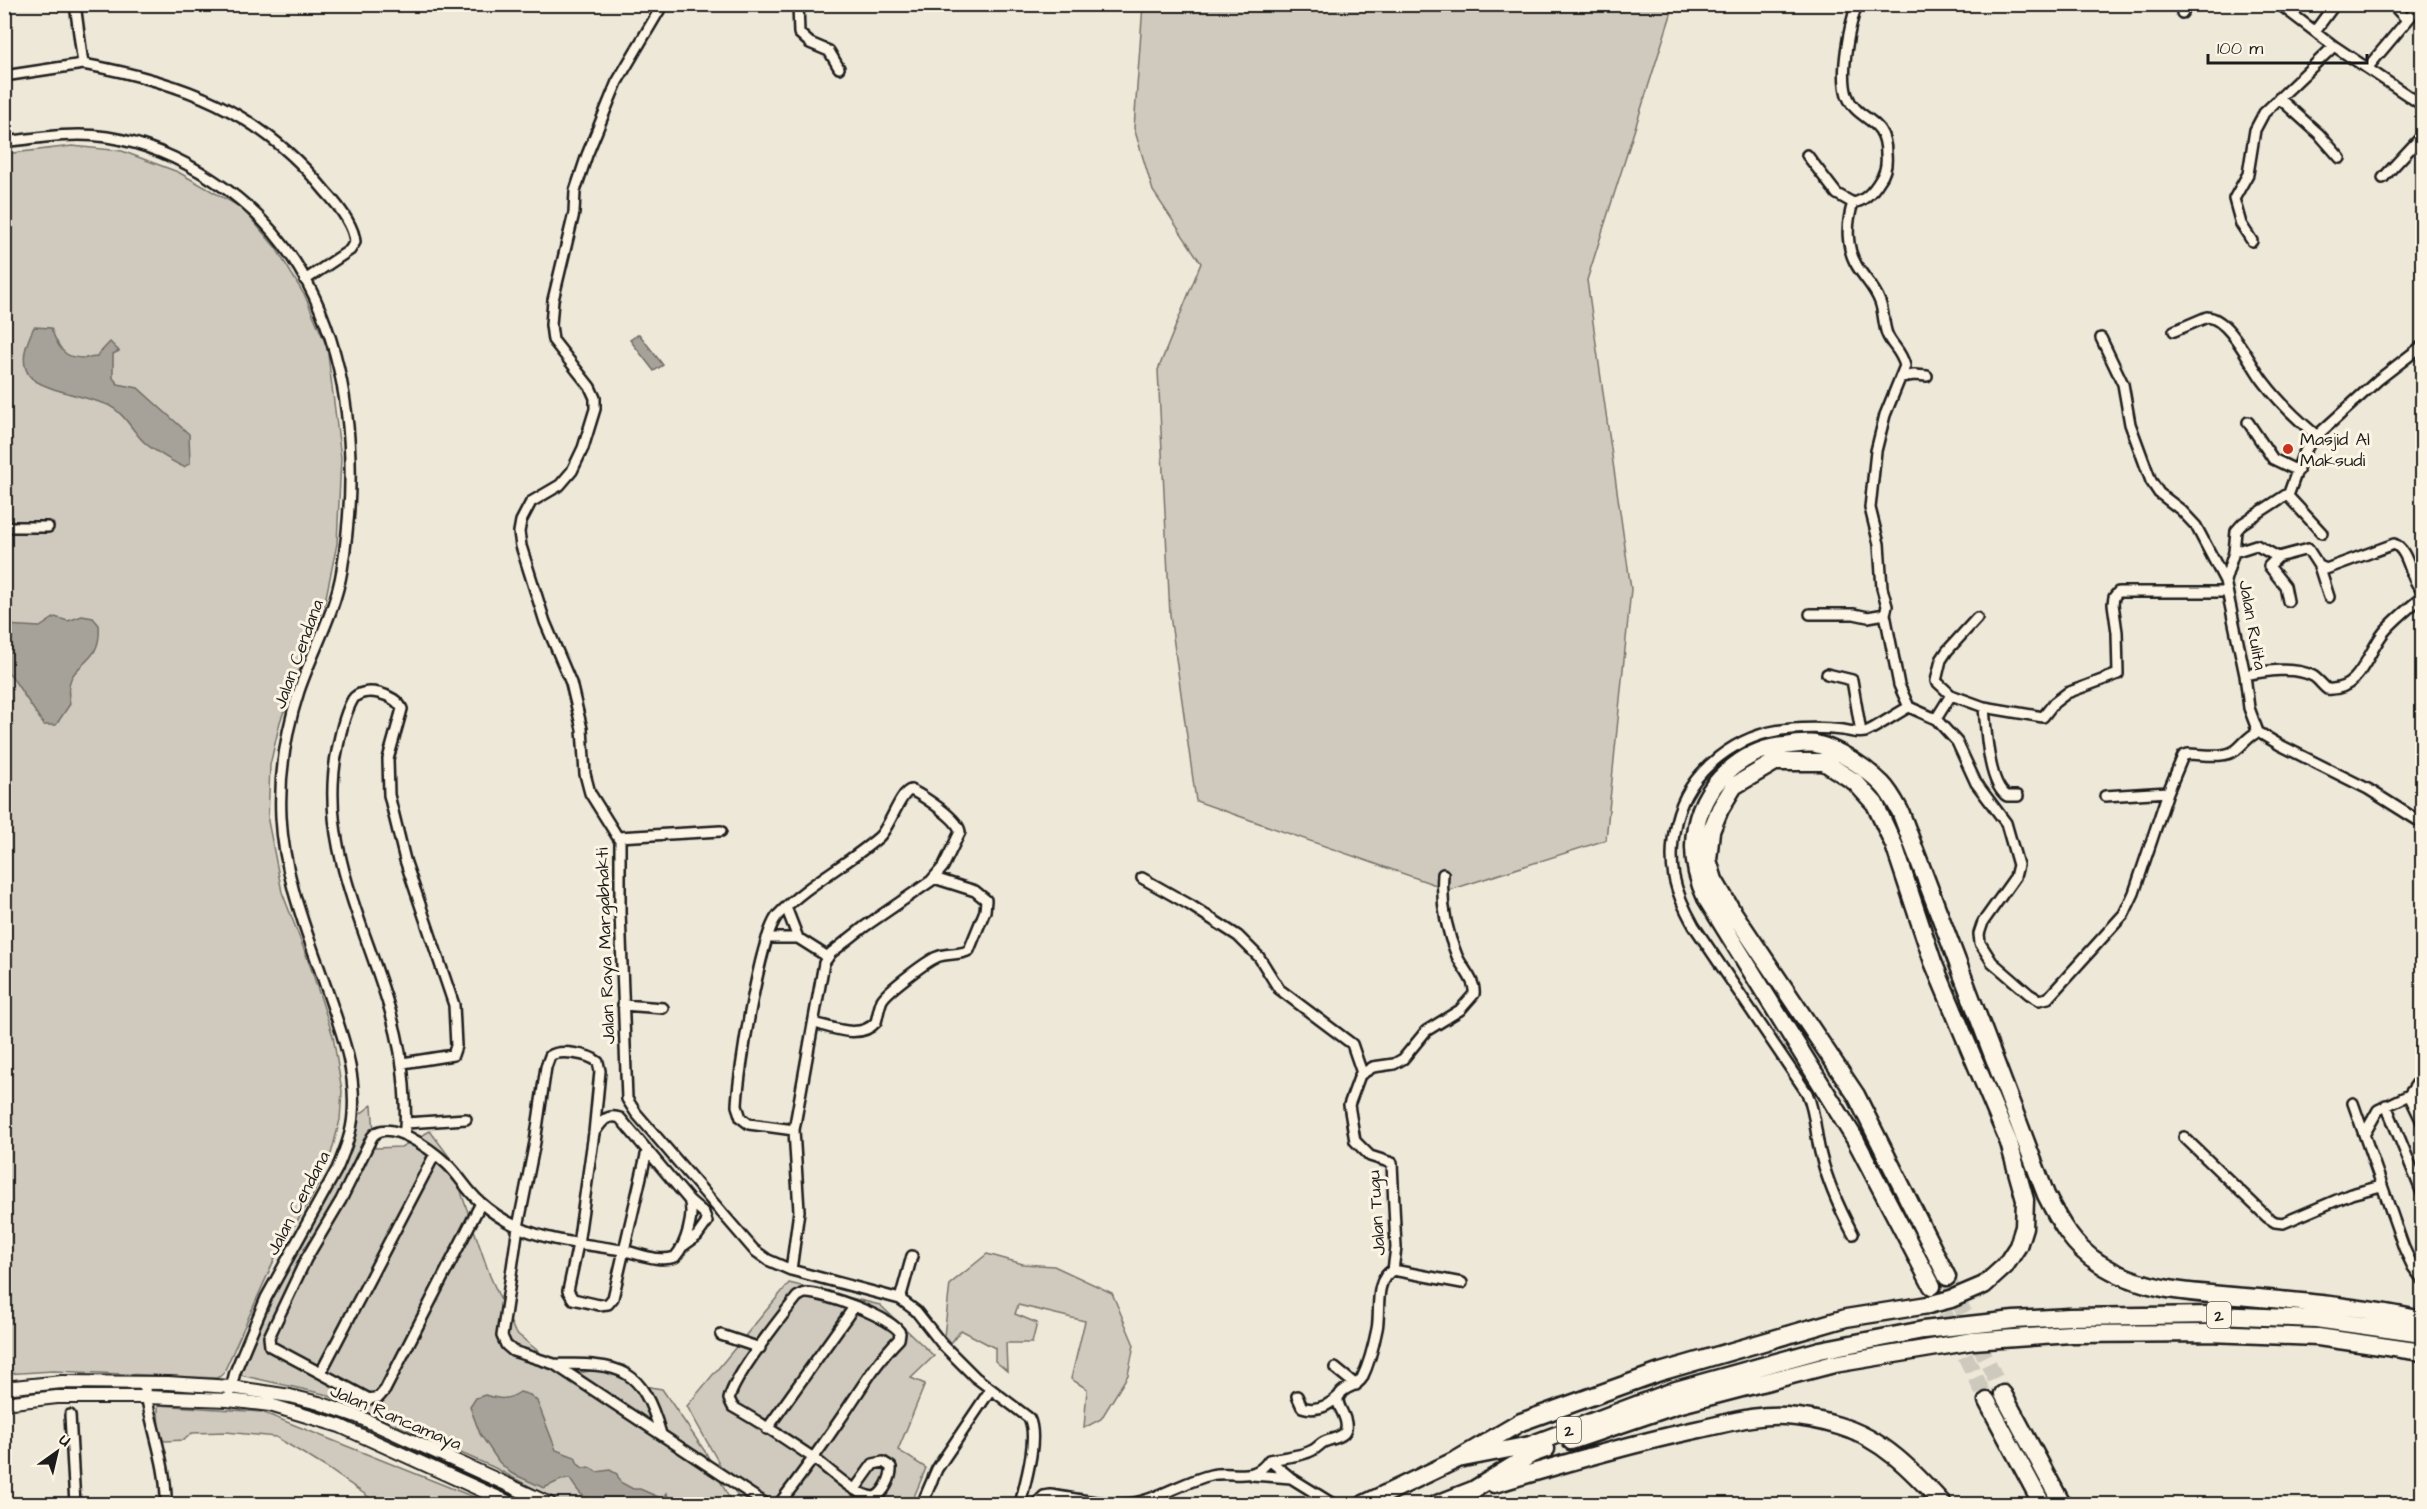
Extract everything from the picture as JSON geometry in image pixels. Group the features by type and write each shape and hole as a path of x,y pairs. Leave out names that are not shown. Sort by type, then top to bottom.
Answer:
{"highway":[{"path":"1932,1286 1855,1139 1706,898 1698,881 1693,848 1695,827 1702,805 1714,784 1729,770 1748,756 1771,747 1814,743 1838,751 1883,785 1900,811 2046,1195 2060,1223 2086,1253 2114,1273 2139,1282 2164,1287 2293,1301 2422,1320"},
{"path":"1458,1459 1521,1422 1660,1372 1846,1318 1928,1305 1951,1299 1984,1285 2005,1266 2018,1246 2024,1227 2025,1200 2009,1143 1933,962 1894,845 1875,804 1855,782 1824,762 1775,762 1734,786 1720,809 1711,831 1708,860 1714,880 1856,1095 1947,1277"},
{"name":"2","path":"1364,1504 1458,1459 1530,1445 1676,1398 1858,1350 1975,1324 2126,1315 2217,1315 2316,1319 2422,1334"},
{"name":"2","path":"1858,1350 2123,1333 2209,1333 2318,1337 2422,1352"},
{"path":"2042,1504 1995,1397 2062,1504"},
{"name":"2","path":"1437,1504 1473,1490 1532,1454 1676,1398"},
{"path":"1473,1490 1601,1452 1681,1433 1746,1419 1785,1416 1840,1426 1881,1446 1911,1468 1943,1504"}],"street":[{"path":"75,4 83,64"},
{"name":"Jalan Raya Margabhakti","path":"663,4 617,82 575,191 574,213 553,300 551,314 553,340 590,387 595,398 595,409 573,471 560,485 531,502 521,521 519,532 521,546 545,622 571,683 582,729 585,774 590,793 618,837 627,1099 636,1113 748,1245 768,1260 791,1270 900,1299"},
{"path":"798,4 799,33 810,43 829,51 839,68"},
{"path":"1853,203 1864,198 1879,182 1887,160 1883,133 1850,102 1846,89 1850,31 1857,4"},
{"path":"2279,4 2334,46 2422,105"},
{"path":"2315,31 2335,4"},
{"path":"2392,4 2407,20"},
{"path":"2368,67 2421,4"},
{"path":"2252,241 2241,224 2235,200 2248,174 2255,130 2264,113 2278,98 2334,46"},
{"path":"4,75 83,64 136,74 169,83 218,104 256,126 311,173 331,198 352,231 355,242 350,250 304,280"},
{"path":"2278,98 2319,134 2340,158"},
{"name":"Jalan Cendana","path":"4,142 78,134 123,140 160,151 206,175 251,207 270,228 319,307 333,340 341,374 350,441 348,517 338,590 294,708 282,765 281,816 291,882 349,1055 353,1087 353,1115 346,1146 333,1179 266,1298 248,1340 228,1400"},
{"path":"2383,178 2422,136"},
{"path":"1808,155 1837,194 1853,203"},
{"path":"1853,203 1848,228 1851,253 1857,266 1876,293 1883,312 1886,333 1903,357 1905,366 1882,424 1876,451 1870,508 1878,544 1882,588 1887,606 1885,614 1899,685 1908,707 1936,719 1957,742 1976,783 2006,823 2018,866 2015,877 1983,922 1979,934 1980,943 1992,962 2029,994 2039,1000 2048,998 2124,914 2136,887 2168,792 2183,756 2188,754 2227,754 2258,732 2368,789 2422,823"},
{"path":"2174,331 2207,317 2222,323 2263,381 2317,436"},
{"path":"2101,338 2122,384 2130,424 2151,481 2159,493 2181,510 2196,526 2226,581"},
{"path":"2322,533 2287,495 2304,452 2317,436 2378,380 2422,346"},
{"path":"1900,377 1927,376"},
{"path":"2248,422 2273,459 2298,471"},
{"name":"Jalan Rulita","path":"2258,732 2249,708 2245,675 2226,581 2234,552 2235,534 2241,525 2287,495"},
{"path":"4,527 48,527"},
{"path":"2234,552 2256,545 2278,557"},
{"path":"2319,566 2329,569 2389,545 2397,545 2403,553 2415,582 2422,590"},
{"path":"2288,601 2285,586 2269,566 2278,557 2308,549 2319,566 2329,597"},
{"path":"1977,618 1941,660 1936,681 1951,695 1984,707 2043,717 2054,703 2067,693 2118,674 2117,632 2113,604 2118,592 2227,592"},
{"path":"2245,675 2265,671 2304,673 2315,678 2327,689 2336,689 2350,682 2361,672 2376,643 2387,629 2422,597"},
{"path":"1810,614 1854,614 1872,617 1885,614"},
{"path":"1827,674 1852,680 1861,732"},
{"path":"403,1063 453,1055 456,1049 454,1010 405,860 389,795 388,759 402,709 398,701 393,698 364,691 356,694 353,699 340,736 333,779 333,822 341,862 391,1013 403,1063 406,1123 404,1135"},
{"path":"1936,719 1951,695"},
{"path":"1853,1234 1837,1204 1820,1151 1815,1113 1807,1093 1694,926 1679,899 1671,869 1674,833 1680,804 1690,786 1719,756 1760,735 1792,729 1867,732 1886,718 1908,707"},
{"path":"1984,707 1992,765 1999,789 2007,796 2018,796"},
{"path":"791,1270 799,1211 794,1130 824,963 864,927 934,878 943,867 959,834 960,827 921,795 908,790 904,793 889,825 879,837 860,854 786,907 773,921 766,938 751,1012 737,1106 741,1118 749,1124 794,1130"},
{"path":"2105,796 2168,792"},
{"path":"618,837 721,831"},
{"path":"1142,878 1196,908 1238,936 1259,957 1279,989 1352,1044 1362,1073 1373,1067 1394,1064 1403,1059 1426,1031 1460,1010 1474,994 1473,983 1458,959 1452,944 1443,908 1443,874"},
{"path":"814,1023 847,1031 864,1031 876,1022 883,999 905,980 938,956 964,953 969,950 985,911 985,897 975,891 934,878"},
{"path":"786,907 798,938"},
{"path":"766,938 798,938 828,957"},
{"path":"623,1005 663,1008"},
{"path":"647,1151 613,1298 608,1304 599,1305 573,1299 568,1292 578,1244 594,1133 600,1071 598,1062 591,1057 554,1053 550,1056 546,1067 535,1142 518,1227 502,1336 506,1345 513,1351 554,1364 765,1504"},
{"name":"Jalan Tugu","path":"1356,1385 1363,1377 1377,1331 1382,1283 1386,1275 1393,1270 1396,1248 1392,1163 1375,1159 1363,1151 1355,1141 1351,1124 1349,1105 1362,1073"},
{"path":"2365,1133 2378,1110 2409,1095 2422,1076"},
{"path":"2409,1095 2422,1122"},
{"path":"2353,1103 2381,1186 2409,1258 2422,1280"},
{"path":"2386,1105 2422,1193"},
{"path":"481,1203 380,1397 369,1399 321,1372 272,1349 268,1343 269,1337 306,1259 374,1134 380,1130 386,1129 404,1135 435,1154 449,1166 481,1203 518,1227 578,1244 668,1259 675,1257 683,1246 697,1236 706,1222 704,1213 689,1200 628,1126 616,1117 607,1118 594,1133"},
{"path":"406,1123 466,1119"},
{"path":"2184,1137 2242,1194 2275,1222 2283,1223 2351,1194 2381,1186"},
{"path":"321,1372 435,1154"},
{"path":"683,1246 692,1209 689,1200"},
{"path":"912,1256 900,1299 916,1311 942,1344 991,1389 1017,1407 1032,1425 1029,1466 1020,1504"},
{"path":"1393,1270 1462,1283"},
{"path":"779,1504 813,1457 865,1381 900,1336 899,1330 891,1323 823,1296 804,1293 797,1297 760,1348 736,1383 729,1399 733,1407 813,1457 855,1489"},
{"path":"768,1429 854,1307"},
{"path":"721,1335 760,1348"},
{"path":"554,1364 596,1365 629,1374 648,1396 661,1434"},
{"path":"1297,1396 1302,1407 1316,1409 1332,1402 1356,1385 1335,1368"},
{"name":"Jalan Rancamaya","path":"4,1388 62,1382 144,1382 231,1387 298,1398 341,1410 550,1504"},
{"path":"144,1382 163,1461 166,1504"},
{"path":"922,1504 937,1469 991,1389"},
{"path":"1252,1475 1261,1470 1269,1460 1308,1453 1324,1442 1340,1438 1346,1423 1338,1403 1340,1395"},
{"name":"Jalan Rancamaya","path":"4,1403 57,1397 146,1397 228,1400 281,1408 340,1426 512,1504"},
{"path":"70,1415 75,1504"},
{"path":"1269,1460 1291,1478 1333,1504"},
{"path":"1036,1504 1044,1496 1070,1497 1107,1503 1139,1502 1209,1476 1226,1473 1291,1478"}],"shaded area":[{"path":"1143,5 1674,5 1587,280 1631,589 1606,840 1450,890 1196,801 1170,615 1158,370 1201,263 1153,191 1134,128"},
{"path":"72,146 122,151 178,172 242,208 276,248 305,296 327,347 341,458 337,544 325,602 280,722 270,765 268,821 282,892 310,965 333,1036 342,1091 340,1120 331,1154 313,1195 276,1256 224,1372 216,1378 53,1371 5,1374 5,154"},
{"path":"34,327 51,328 62,350 78,358 96,357 110,342 119,351 113,354 113,378 118,384 138,388 189,434 190,463 184,467 148,445 110,406 43,385 29,375 24,357"},
{"path":"639,334 663,365 654,371 630,340"},
{"path":"82,616 93,618 99,625 95,651 71,679 70,704 56,725 44,725 10,674 5,671 5,625 40,627 55,617 68,621"},
{"path":"372,1105 375,1148 401,1147 430,1131 454,1163 463,1198 490,1276 515,1332 567,1375 624,1365 638,1385 662,1389 706,1453 732,1504 563,1504 493,1467 324,1394 240,1375 284,1267 307,1230 355,1118"},
{"path":"987,1254 1023,1264 1054,1266 1112,1293 1134,1345 1128,1375 1101,1419 1084,1428 1087,1389 1071,1379 1085,1321 1018,1305 1015,1314 1037,1323 1032,1343 1006,1343 1007,1371 995,1361 995,1348 961,1330 951,1343 944,1336 950,1284"},
{"path":"789,1283 880,1305 934,1356 911,1378 925,1384 898,1450 926,1468 911,1504 742,1504 687,1406"},
{"path":"520,1392 530,1395 537,1401 556,1450 575,1457 583,1468 589,1467 597,1472 610,1470 617,1474 620,1482 633,1489 640,1489 663,1499 667,1493 670,1504 627,1502 605,1504 601,1500 590,1499 582,1495 570,1479 561,1480 544,1488 511,1473 499,1462 480,1434 470,1407 476,1398 485,1395 503,1398"},
{"path":"158,1405 262,1412 491,1504 379,1504 327,1468 276,1437 226,1432 192,1433 184,1440 165,1441 159,1438"}],"tunnel":[{"path":"1947,1277 2003,1394"},
{"path":"1934,1291 1987,1401"}],"place":[{"name":"Masjid Al Maksudi","path":"2288,449"}]}
